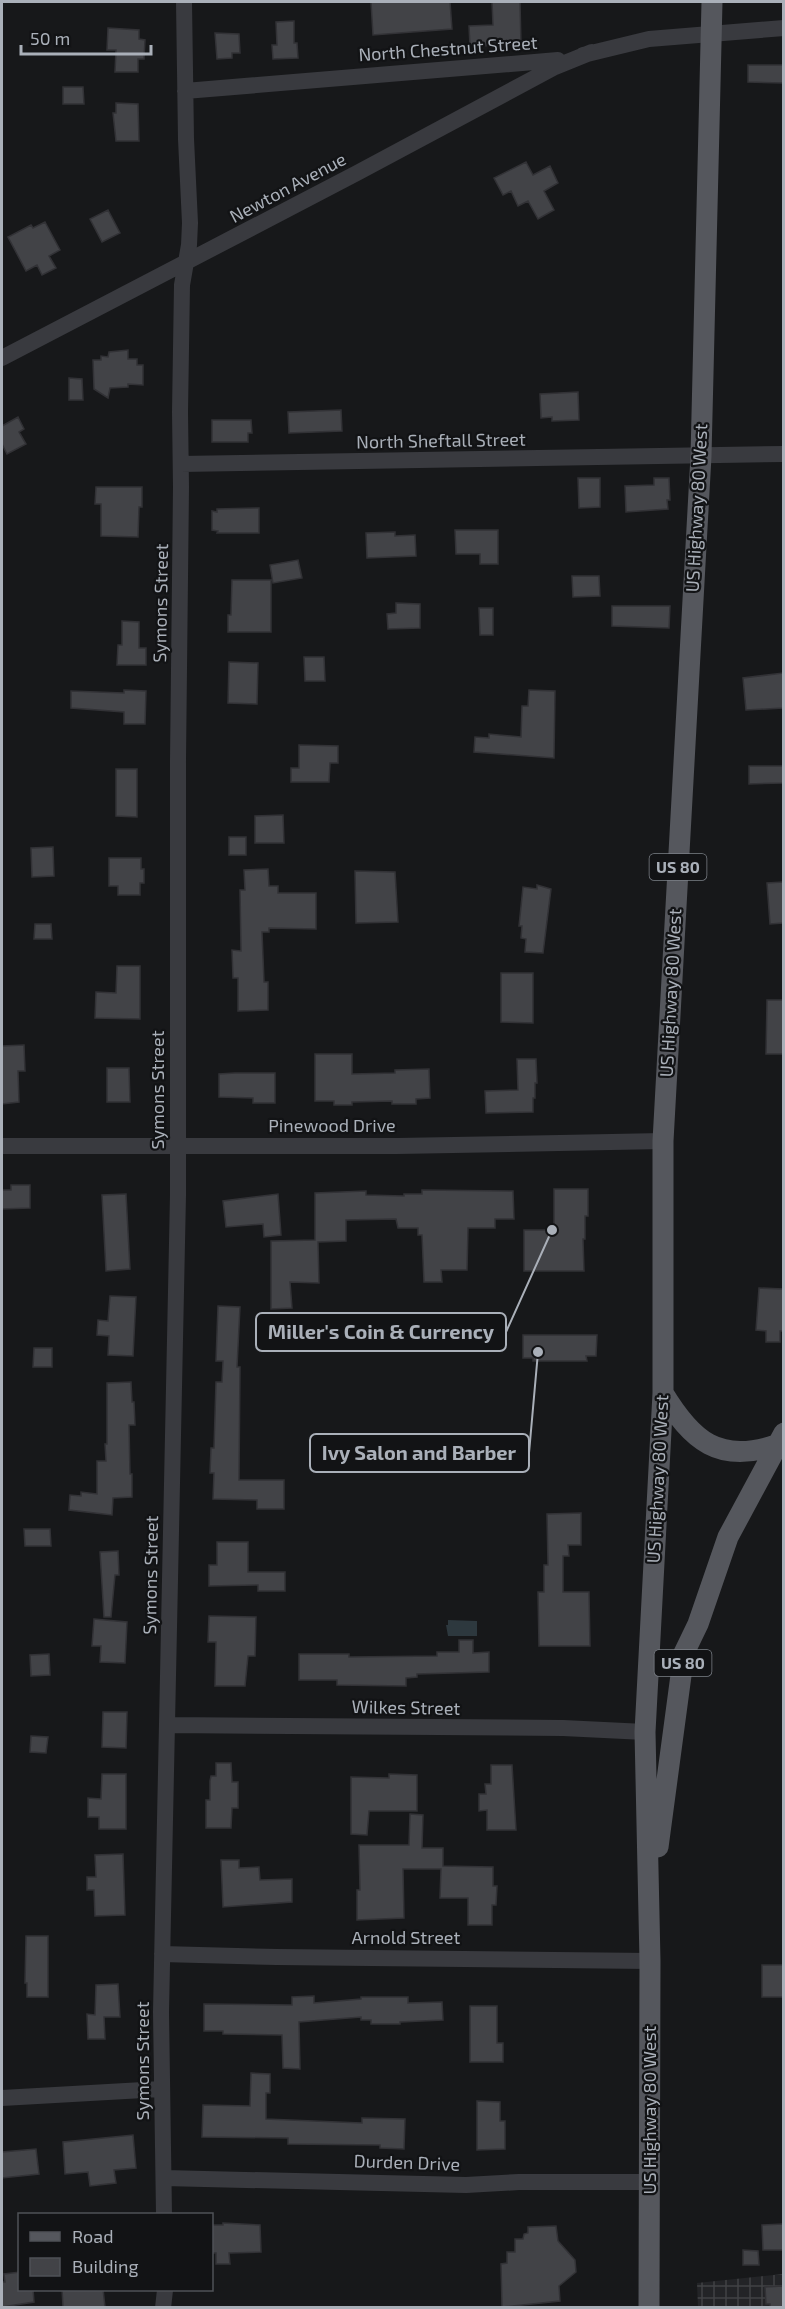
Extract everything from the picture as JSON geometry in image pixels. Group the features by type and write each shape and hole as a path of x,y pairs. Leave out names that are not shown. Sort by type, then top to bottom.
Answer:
{"main road":[{"name":"US Highway 80 West","path":"649,2307 650,1961 645,1732 663,1393 663,1141 701,456 712,2"},
{"path":"663,1393 677,1416 704,1442 722,1449 757,1451 780,1439"},
{"name":"US Highway 80 West","path":"649,1913 684,1653 698,1624 728,1537 780,1439"}],"street":[{"name":"Symons Street","path":"164,2213 161,2089 162,1954 177,1145 182,303 190,223 184,91 184,2"},
{"name":"North Chestnut Street","path":"184,91 531,64 636,41 783,28"},
{"name":"Newton Avenue","path":"2,358 555,67 592,52"},
{"name":"North Sheftall Street","path":"181,464 783,454"},
{"name":"Pinewood Drive","path":"2,1146 418,1145 663,1141"},
{"name":"Wilkes Street","path":"167,1725 563,1728 645,1732"},
{"name":"Arnold Street","path":"162,1954 650,1961"},
{"path":"2,2098 161,2089"},
{"name":"Durden Drive","path":"164,2178 466,2185 519,2182 650,2182"},
{"path":"162,2307 165,2291"}],"shaded area":[{"path":"448,1620 477,1621 477,1636 448,1636 446,1625 448,1625"},
{"path":"783,2274 783,2307 698,2307 697,2283"}],"building":[{"path":"371,2 450,2 452,29 373,35"},
{"path":"492,2 520,2 521,45 470,46 469,26 493,25"},
{"path":"294,21 294,43 297,43 298,58 273,59 272,45 277,45 276,22"},
{"path":"108,28 139,30 139,39 145,40 144,59 138,59 138,72 115,72 116,50 107,50"},
{"path":"215,33 239,34 240,53 232,53 232,58 217,59"},
{"path":"748,65 783,65 783,83 748,82"},
{"path":"63,87 83,87 84,104 63,104"},
{"path":"116,103 138,104 139,141 116,141 113,113 116,113"},
{"path":"526,162 533,175 550,166 558,183 544,191 554,210 538,219 528,201 518,206 511,191 503,195 494,178"},
{"path":"108,210 120,233 102,242 90,219"},
{"path":"45,222 60,250 49,256 56,268 42,275 37,265 26,271 8,237 31,225 33,228"},
{"path":"128,350 128,359 137,359 137,365 143,365 143,385 128,384 128,387 110,388 108,398 94,389 93,360 101,360 101,356 108,357 109,352"},
{"path":"69,378 82,379 83,400 69,400"},
{"path":"578,392 579,420 552,421 552,417 541,418 540,394"},
{"path":"341,410 342,431 289,433 288,412"},
{"path":"18,417 24,429 19,432 26,444 7,454 2,444 2,426"},
{"path":"212,420 251,420 252,433 248,433 248,442 212,442"},
{"path":"578,478 600,478 600,507 579,508"},
{"path":"654,478 669,478 668,509 626,512 625,486 654,485"},
{"path":"96,487 142,487 138,537 101,536 101,504 95,504"},
{"path":"259,508 259,533 217,533 218,531 212,530 212,511"},
{"path":"455,530 498,530 498,564 480,564 480,554 456,554"},
{"path":"395,532 395,536 415,535 416,556 367,558 366,533"},
{"path":"298,560 302,578 273,583 270,565"},
{"path":"572,576 599,576 600,596 573,597"},
{"path":"232,580 271,580 271,632 228,632"},
{"path":"396,603 420,604 420,628 388,629 387,614 396,613"},
{"path":"612,606 670,606 669,628 612,626"},
{"path":"479,608 493,608 493,635 480,635"},
{"path":"122,621 139,622 139,648 146,648 146,665 117,665 118,645 122,645"},
{"path":"304,657 324,657 325,681 305,681"},
{"path":"229,662 258,663 257,704 228,703"},
{"path":"783,673 783,708 746,710 743,678"},
{"path":"124,690 146,691 145,724 124,724 124,712 71,708 71,691 124,693"},
{"path":"529,690 555,691 554,758 474,752 475,737 489,738 489,734 521,737 522,706 528,706"},
{"path":"299,745 338,746 338,763 330,763 329,782 291,782 291,768 299,768"},
{"path":"749,766 783,766 783,783 749,784"},
{"path":"116,769 137,769 137,817 116,816"},
{"path":"283,815 284,843 255,843 255,816"},
{"path":"229,837 246,837 246,855 229,855"},
{"path":"53,847 54,876 32,877 31,848"},
{"path":"109,858 141,858 144,883 140,883 140,895 118,895 118,886 109,886"},
{"path":"268,869 269,886 278,886 278,893 316,893 316,929 269,928 269,932 262,932 264,982 268,982 268,1010 238,1011 238,978 233,978 232,950 241,951 240,890 245,890 244,870"},
{"path":"355,871 395,872 398,922 356,923"},
{"path":"783,882 783,923 770,924 767,883"},
{"path":"537,885 551,889 543,953 525,952 526,939 521,938 522,926 519,926 523,887 537,889"},
{"path":"35,924 51,924 52,939 34,939"},
{"path":"117,966 140,966 140,1019 95,1018 96,992 116,993"},
{"path":"501,973 533,973 533,1023 501,1022"},
{"path":"767,1000 783,1000 783,1054 766,1054"},
{"path":"24,1045 25,1071 18,1071 19,1102 2,1104 2,1046"},
{"path":"315,1054 352,1054 352,1074 429,1069 430,1098 416,1099 416,1104 392,1104 392,1101 334,1105 334,1101 315,1101"},
{"path":"517,1059 536,1059 537,1083 535,1083 533,1112 486,1113 485,1091 518,1090"},
{"path":"107,1068 129,1068 130,1102 107,1102"},
{"path":"275,1073 275,1103 253,1103 253,1098 219,1097 219,1074"},
{"path":"11,1185 30,1185 30,1208 2,1209 2,1190 11,1190"},
{"path":"554,1189 588,1189 588,1216 585,1216 585,1239 583,1239 584,1271 524,1271 524,1230 554,1230"},
{"path":"422,1190 513,1191 514,1219 495,1219 495,1228 468,1228 467,1270 441,1270 442,1282 424,1282 422,1235 418,1235 418,1228 398,1228 396,1219 346,1220 346,1241 318,1242 319,1283 290,1282 292,1308 271,1309 271,1241 315,1240 315,1193 366,1191 366,1195 404,1196 404,1194 422,1194"},
{"path":"126,1194 130,1269 106,1271 102,1195"},
{"path":"278,1194 281,1235 264,1237 263,1224 226,1227 223,1201"},
{"path":"759,1288 783,1289 783,1331 780,1331 780,1342 766,1342 766,1331 756,1330"},
{"path":"110,1296 136,1297 133,1356 108,1355 109,1336 97,1335 98,1320 108,1321"},
{"path":"218,1306 240,1307 237,1367 240,1367 239,1480 284,1480 284,1509 257,1509 257,1500 213,1499 214,1473 210,1473 211,1448 214,1448 216,1382 222,1382 223,1361 216,1361"},
{"path":"523,1335 597,1335 596,1356 586,1356 587,1361 533,1361 533,1358 523,1358"},
{"path":"34,1348 52,1348 52,1367 33,1367"},
{"path":"131,1382 135,1425 129,1425 132,1497 113,1498 112,1515 69,1510 70,1495 81,1496 81,1492 97,1494 97,1461 106,1461 107,1383"},
{"path":"581,1513 581,1545 568,1545 569,1556 563,1556 563,1592 589,1592 590,1646 539,1646 538,1592 544,1592 544,1565 548,1565 547,1514"},
{"path":"24,1529 50,1529 51,1546 25,1546"},
{"path":"217,1542 248,1542 248,1572 285,1572 285,1591 258,1591 258,1585 209,1586 209,1565 217,1565"},
{"path":"118,1551 119,1575 115,1575 111,1617 104,1617 100,1552"},
{"path":"209,1616 256,1617 255,1656 248,1656 245,1686 215,1686 216,1642 208,1642"},
{"path":"94,1619 127,1622 125,1663 100,1662 101,1646 92,1646"},
{"path":"459,1640 473,1640 473,1653 489,1652 489,1672 417,1674 417,1677 406,1678 406,1686 337,1685 337,1680 299,1680 299,1654 349,1654 349,1657 437,1656 437,1652 459,1652"},
{"path":"49,1654 50,1675 31,1676 30,1655"},
{"path":"103,1712 127,1712 126,1748 102,1747"},
{"path":"31,1736 48,1737 46,1753 30,1752"},
{"path":"216,1763 231,1763 232,1782 238,1782 238,1808 232,1808 231,1828 206,1828 206,1800 210,1800 210,1781 211,1776 216,1776"},
{"path":"491,1765 512,1765 516,1830 487,1830 487,1810 479,1811 479,1794 486,1794 485,1784 491,1784"},
{"path":"102,1774 126,1774 126,1829 99,1829 99,1817 88,1817 88,1798 101,1799"},
{"path":"389,1774 417,1775 417,1811 369,1811 367,1835 351,1834 351,1777 389,1778"},
{"path":"410,1814 423,1815 422,1848 443,1848 443,1866 493,1867 493,1886 497,1886 496,1905 492,1905 492,1925 468,1925 468,1898 440,1898 441,1869 403,1869 404,1918 357,1920 357,1890 360,1890 359,1845 409,1845"},
{"path":"123,1854 125,1915 95,1916 94,1890 87,1890 87,1877 96,1877 95,1855"},
{"path":"221,1860 239,1860 239,1868 259,1867 260,1880 292,1879 292,1902 223,1907"},
{"path":"26,1936 48,1936 48,1997 27,1997"},
{"path":"762,1965 783,1965 783,1997 762,1997"},
{"path":"118,1984 120,2017 104,2017 105,2039 88,2039 87,2014 95,2015 96,1985"},
{"path":"314,1996 314,2003 361,1999 361,1997 408,1997 408,2003 442,2002 443,2020 371,2024 371,2020 361,2020 361,2017 299,2022 300,2069 283,2068 282,2035 223,2034 223,2031 204,2031 204,2004 292,2005 292,1997"},
{"path":"470,2006 497,2006 497,2043 503,2043 503,2062 470,2062"},
{"path":"251,2073 270,2074 270,2093 266,2093 266,2119 362,2123 362,2118 405,2119 404,2149 380,2148 380,2145 288,2144 288,2138 202,2137 203,2105 250,2106"},
{"path":"477,2101 500,2102 500,2121 505,2121 505,2149 477,2150"},
{"path":"133,2135 136,2168 114,2170 116,2183 90,2186 88,2172 65,2174 63,2142"},
{"path":"36,2149 39,2174 2,2178 2,2152"},
{"path":"223,2223 260,2225 261,2252 229,2253 230,2264 216,2264 216,2253 213,2253 213,2225 223,2225"},
{"path":"783,2224 783,2250 763,2250 762,2225"},
{"path":"556,2226 558,2241 575,2260 576,2272 559,2286 560,2301 502,2307 501,2264 507,2263 507,2252 515,2252 515,2239 523,2239 524,2234 528,2233 528,2227"},
{"path":"743,2250 758,2251 759,2265 743,2265"},
{"path":"18,2272 18,2291 33,2291 34,2302 2,2307 4,2274"},
{"path":"783,2286 783,2307 770,2307 770,2304 766,2304 765,2287"},
{"path":"62,2291 103,2291 105,2307 63,2307"}],"place":[{"name":"Miller's Coin & Currency","path":"552,1230"},
{"name":"Ivy Salon and Barber","path":"538,1352"}]}
